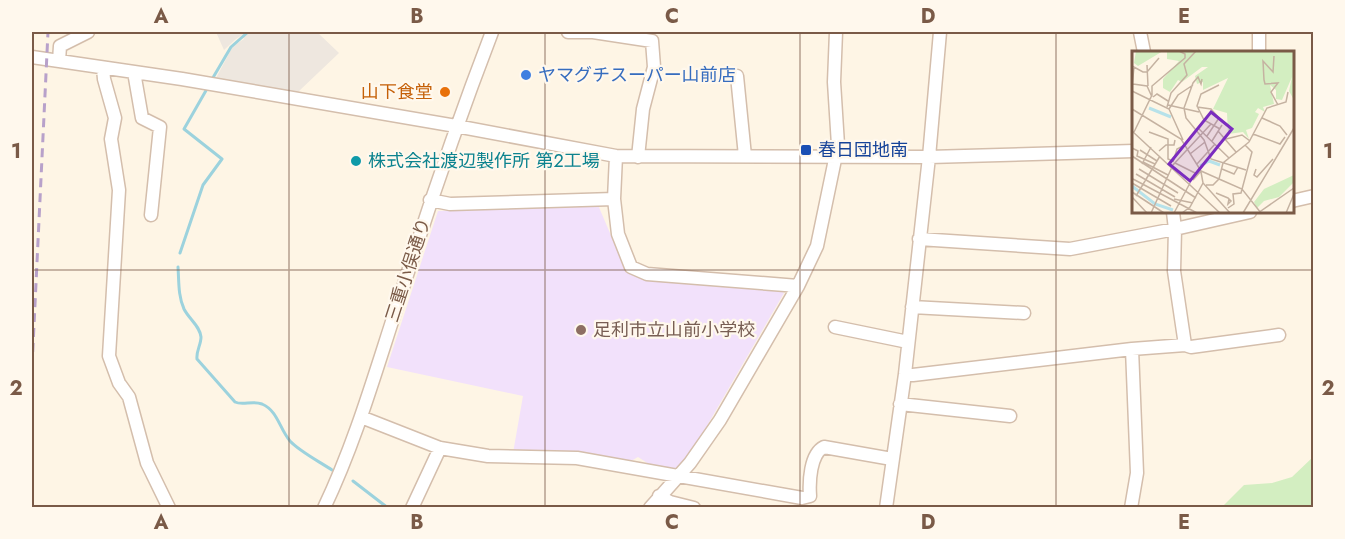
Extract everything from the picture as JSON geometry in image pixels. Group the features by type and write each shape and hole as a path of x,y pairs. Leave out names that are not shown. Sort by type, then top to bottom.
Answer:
{"street":[{"path":"59,61 60,46 88,32"},
{"name":"三重小俣通り","path":"324,507 350,451 430,200 492,32"},
{"path":"568,32 656,36 654,67 643,108 638,158"},
{"path":"650,507 690,463 720,420 798,286 817,246 836,156 834,82 836,32"},
{"path":"886,507 912,307 940,32"},
{"path":"1140,32 1144,51"},
{"path":"1259,32 1259,51"},
{"path":"32,57 182,79 615,156 638,158 929,157 1132,151"},
{"path":"103,68 115,118 111,140 119,190 109,356 119,383 129,397 147,464 169,507"},
{"path":"134,72 142,118 159,127 151,214"},
{"path":"736,76 745,156"},
{"path":"615,156 614,199 618,234 631,267 647,274 798,286"},
{"path":"1294,201 1314,196"},
{"path":"430,200 450,204 614,199"},
{"path":"1173,213 1174,271 1185,345"},
{"path":"919,239 1070,249 1246,213"},
{"path":"912,307 1024,313"},
{"path":"836,327 908,342"},
{"path":"904,374 914,375 1132,349 1185,345 1191,347 1278,335"},
{"path":"1131,507 1137,473 1132,349"},
{"path":"900,404 1010,416"},
{"path":"361,417 440,448 488,456 578,458 802,498 810,496 809,488 815,455 824,447 892,459"},
{"path":"412,507 440,448"},
{"path":"659,496 670,502 694,507"}],"shaded area":[{"path":"216,32 317,32 339,53 298,92 216,78 233,46 244,39 242,35 224,50"},
{"name":"足利市立山前小学校","path":"598,205 624,266 648,280 778,290 784,293 686,462 677,470 655,468 638,457 631,461 578,453 513,453 523,396 387,367 438,211"}],"green space":[{"path":"1313,457 1313,507 1222,507 1244,485 1272,483 1292,477"}],"waterway":[{"path":"211,81 231,47 248,32"},
{"path":"180,253 203,185 222,159 184,129 208,87"},
{"path":"178,267 182,304 201,337 197,359 235,402 258,403 267,407 275,415 286,436 294,445 332,470"},
{"path":"353,481 388,508"}],"railway":[{"path":"32,367 48,32"}],"place":[{"name":"ヤマグチスーパー山前店","path":"526,75"},
{"name":"山下食堂","path":"445,92"},
{"name":"春日団地南","path":"806,150"},
{"name":"株式会社渡辺製作所 第2工場","path":"356,161"},
{"name":"足利市立山前小学校","path":"581,330"}]}
